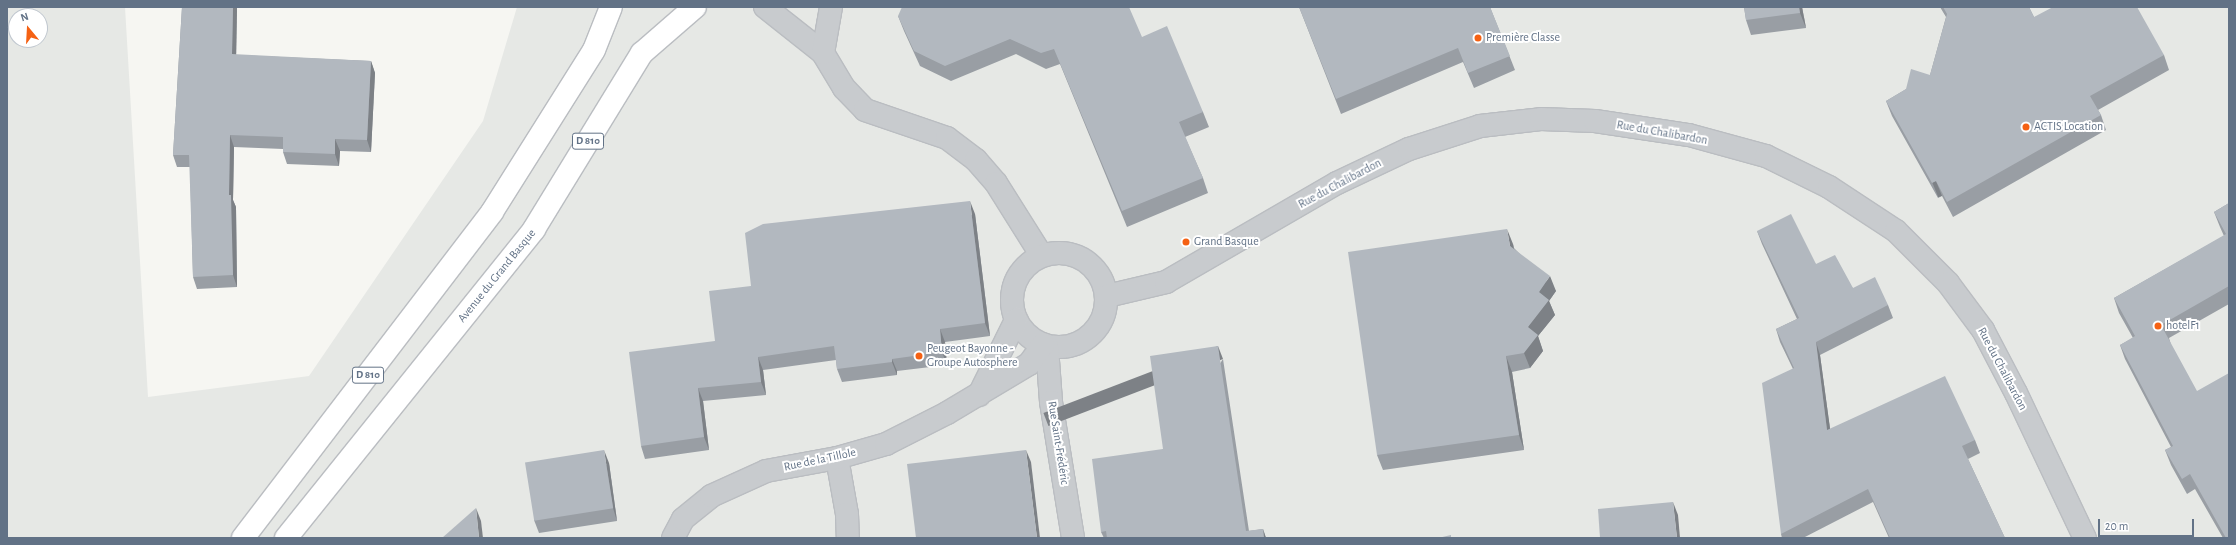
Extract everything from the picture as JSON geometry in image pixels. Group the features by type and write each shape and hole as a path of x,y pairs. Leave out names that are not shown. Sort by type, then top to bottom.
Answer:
{"main road":[{"name":"D 810","path":"243,538 492,212 594,50 611,7"},
{"name":"Avenue du Grand Basque","path":"286,538 534,229 642,53 694,7"}],"street":[{"path":"765,7 823,53 844,88 865,110 947,138 976,160 996,183 1042,256"},
{"path":"823,53 831,7"},
{"name":"Rue du Chalibardon","path":"1107,296 1166,282 1337,183 1409,149 1480,126 1541,119 1595,121 1689,135 1766,156 1829,188 1896,231 1948,283 1987,337 2016,393 2085,538"},
{"path":"1056,253 1071,254 1084,260 1096,270 1103,282 1107,296 1105,314 1097,330 1083,342 1066,348 1045,346 1031,340 1016,320 1012,305 1012,290 1018,276 1028,264 1042,256 1056,253"},
{"path":"979,395 1016,320"},
{"name":"Rue de la Tillole","path":"673,538 683,519 711,496 766,471 837,458 886,444 979,395 1028,364 1045,346"},
{"name":"Rue Saint-Frédéric","path":"1045,346 1051,402 1073,538"},
{"path":"837,458 847,514 848,538"}],"shaded area":[{"path":"7,7 125,7 148,397 309,376 483,121 517,7 2229,7 2229,538 7,538"}],"building":[{"path":"182,7 233,7 232,54 371,61 367,140 335,139 335,154 283,152 283,137 230,135 229,195 231,195 233,275 193,277 189,155 173,155"},
{"path":"902,7 1129,7 1142,37 1167,26 1203,112 1179,122 1203,178 1122,211 1054,49 1041,53 1010,39 945,66 914,51 898,16"},
{"path":"1299,7 1490,7 1510,56 1468,73 1458,48 1336,99"},
{"path":"1744,7 1799,7 1800,13 1746,20"},
{"path":"1943,7 2029,7 2034,17 2053,7 2137,7 2164,55 2090,96 2101,115 1947,202 1936,181 1932,183 1886,101 1906,89 1911,69 1930,75 1947,14"},
{"path":"970,201 985,323 940,329 942,352 892,359 892,362 837,369 834,346 758,357 761,382 698,388 704,437 641,446 629,352 715,341 709,291 751,286 745,233 763,224"},
{"path":"2229,203 2229,286 2161,325 2197,391 2229,373 2229,538 2226,538 2190,474 2182,479 2165,450 2173,446 2120,345 2135,336 2114,298 2226,234 2214,212"},
{"path":"1791,214 1816,264 1835,255 1853,288 1875,277 1888,305 1816,342 1827,430 1945,376 1975,440 1962,446 2005,538 1890,538 1868,489 1781,534 1762,383 1794,368 1776,329 1799,318 1757,231"},
{"path":"1507,229 1510,246 1550,276 1539,292 1549,300 1528,327 1538,335 1524,353 1506,356 1519,435 1377,455 1348,252"},
{"path":"1218,346 1246,531 1263,529 1264,538 1107,538 1106,531 1101,532 1092,459 1163,449 1150,356"},
{"path":"604,450 613,508 534,521 525,463"},
{"path":"1026,450 1037,538 916,538 907,464"},
{"path":"1673,502 1677,538 1600,538 1598,509"},
{"path":"476,508 479,538 442,538"},
{"path":"1451,535 1451,538 1438,538"}],"place":[{"name":"Première Classe","path":"1478,38"},
{"name":"ACTIS Location","path":"2026,127"},
{"name":"Grand Basque","path":"1186,242"},
{"name":"hotelF1","path":"2158,326"},
{"name":"Peugeot Bayonne - Groupe Autosphere","path":"919,356"}]}
